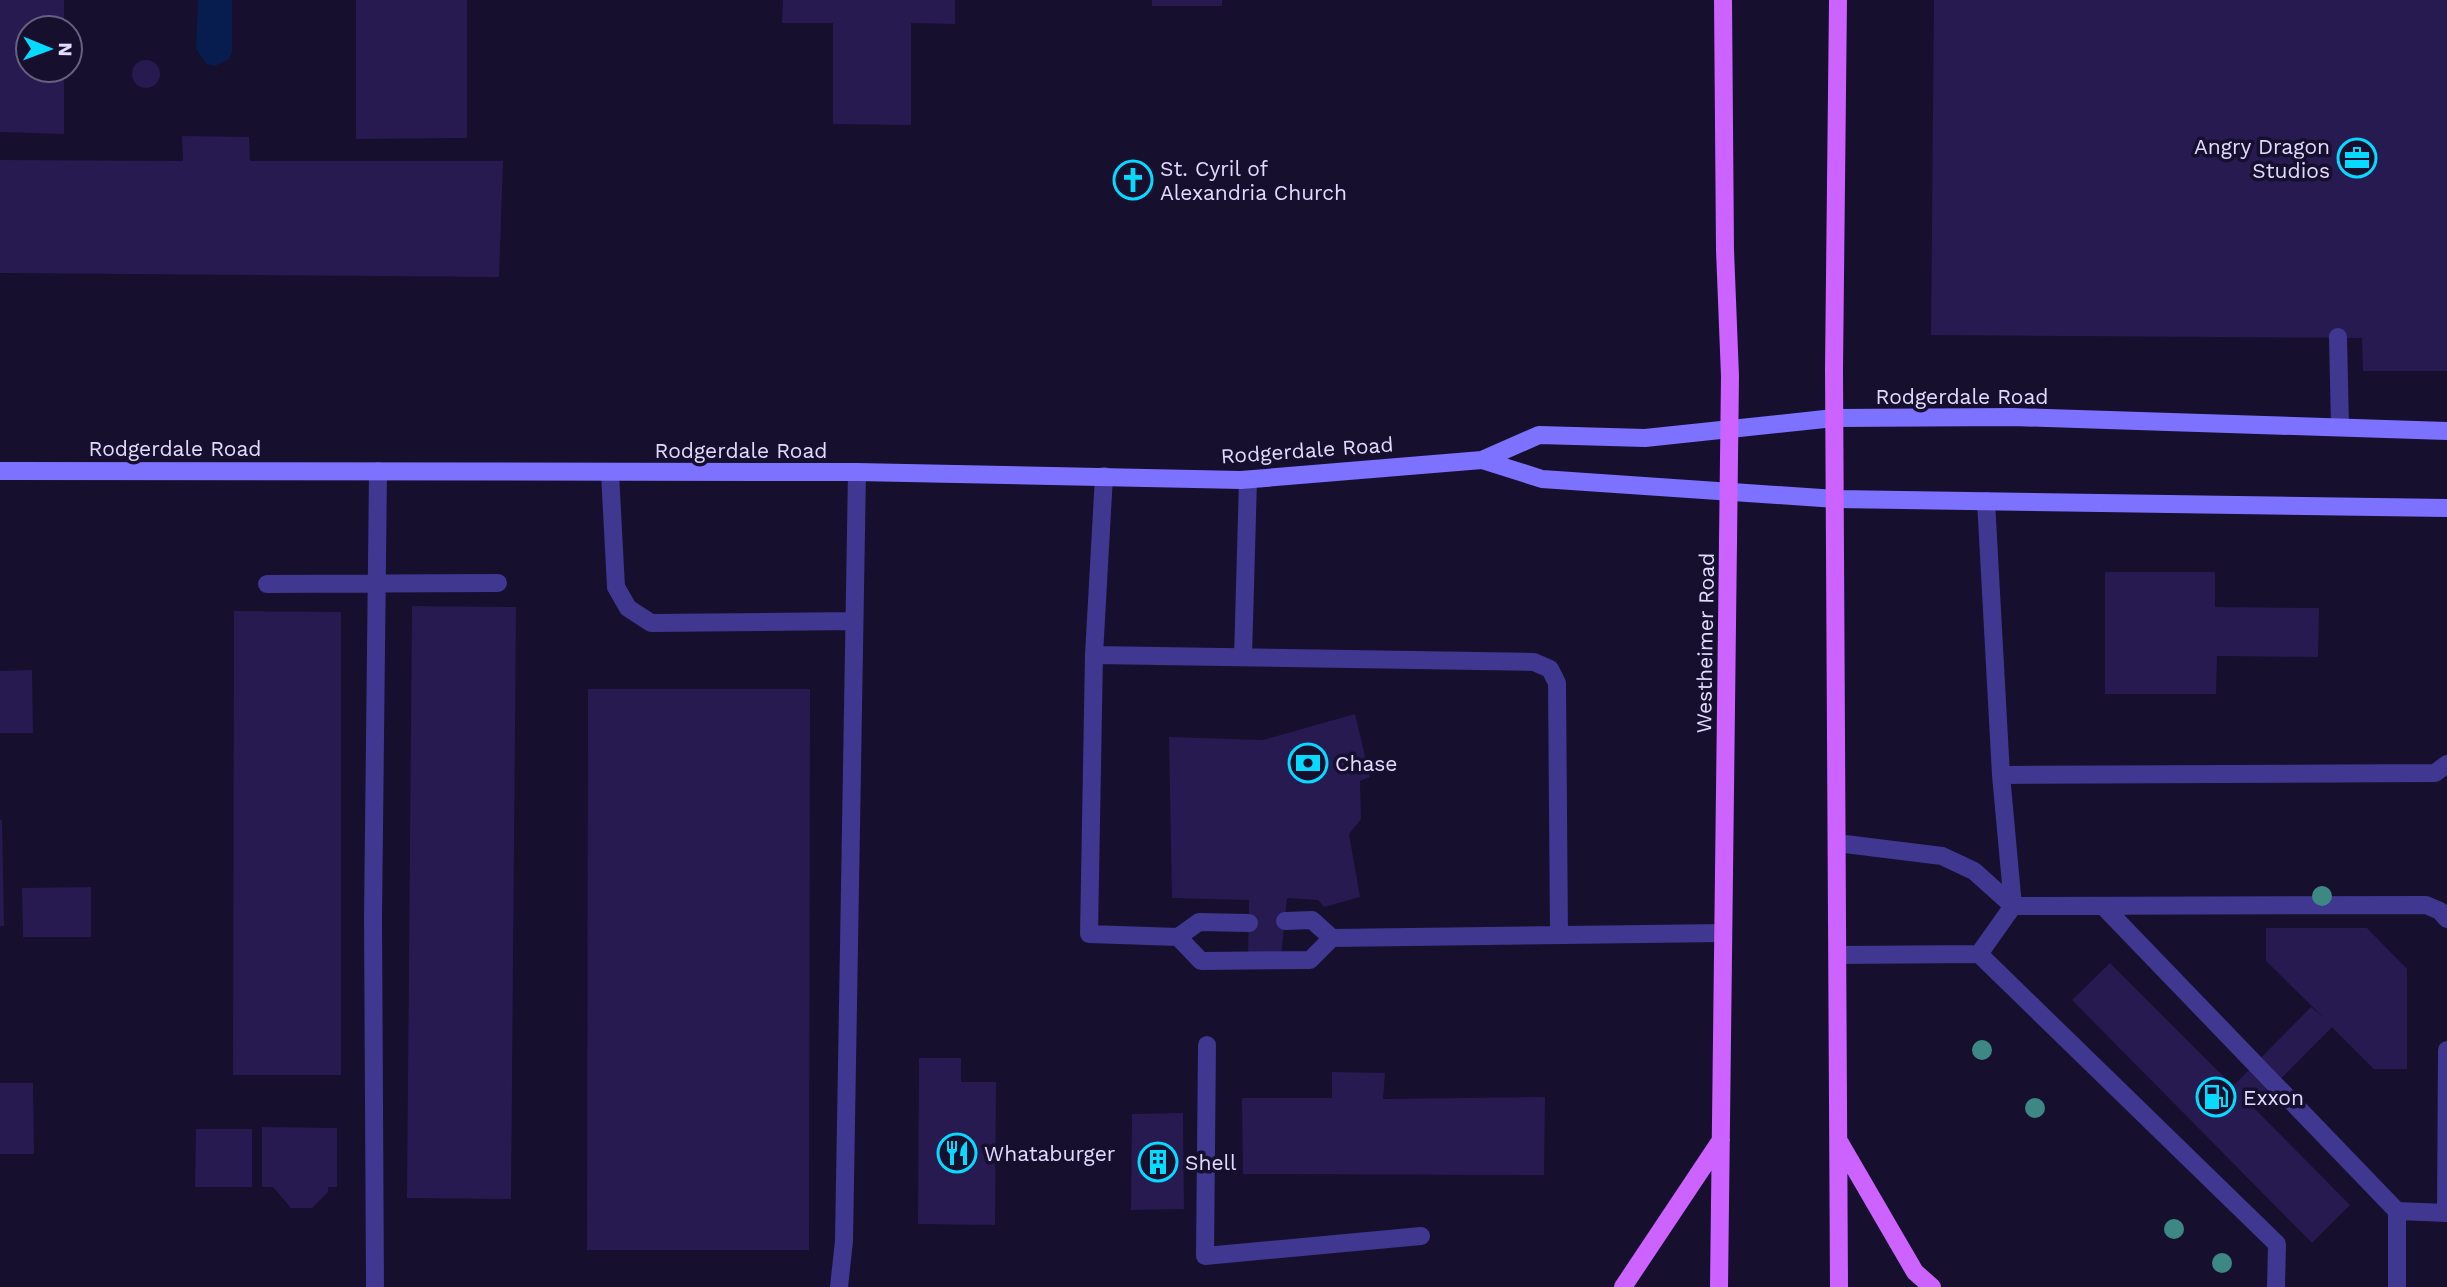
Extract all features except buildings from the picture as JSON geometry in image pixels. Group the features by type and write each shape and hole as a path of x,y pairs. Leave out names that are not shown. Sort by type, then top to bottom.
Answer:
{"main road":[{"name":"Westheimer Road","path":"1719,1287 1730,491 1723,0"},
{"path":"1838,0 1834,418 1839,1287"},
{"path":"1623,1287 1721,1140"},
{"path":"1838,1140 1915,1272 1932,1287"}],"street":[{"name":"Rodgerdale Road","path":"0,471 857,472 1248,480 1482,460 1539,435 1645,438 1834,418 2013,417 2447,431"},
{"name":"Rodgerdale Road","path":"1482,460 1542,479 1836,499 2447,508"}],"lane":[{"path":"2338,337 2340,427"},
{"path":"375,1287 378,471"},
{"path":"839,1287 844,1241 857,472"},
{"path":"610,473 616,587 628,608 651,623 854,621"},
{"path":"1104,476 1094,655 1089,934 1178,937 1199,922 1249,923"},
{"path":"1243,657 1248,480"},
{"path":"1979,954 2013,906 2001,775 1986,501"},
{"path":"267,584 498,583"},
{"path":"1094,655 1534,662 1550,669 1557,683 1559,935"},
{"path":"2001,775 2435,773 2447,764"},
{"path":"1837,843 1942,856 1974,871 2013,906 2426,905 2441,911 2447,919"},
{"path":"2104,907 2397,1211 2446,1213 2447,1050"},
{"path":"1285,921 1312,920 1332,938 1723,933"},
{"path":"1178,937 1201,961 1310,960 1332,938"},
{"path":"1838,955 1979,954 2277,1244 2276,1287"},
{"path":"1207,1045 1205,1255 1421,1236"},
{"path":"2397,1211 2397,1287"}],"water":[{"path":"198,0 232,0 232,52 229,59 215,66 207,64 196,49"}],"place":[{"name":"Angry Dragon Studios","path":"2357,158"},
{"name":"St. Cyril of Alexandria Church","path":"1133,180"},
{"name":"Chase","path":"1308,763"},
{"name":"Exxon","path":"2216,1097"},
{"name":"Whataburger","path":"957,1153"},
{"name":"Shell","path":"1158,1162"}]}
